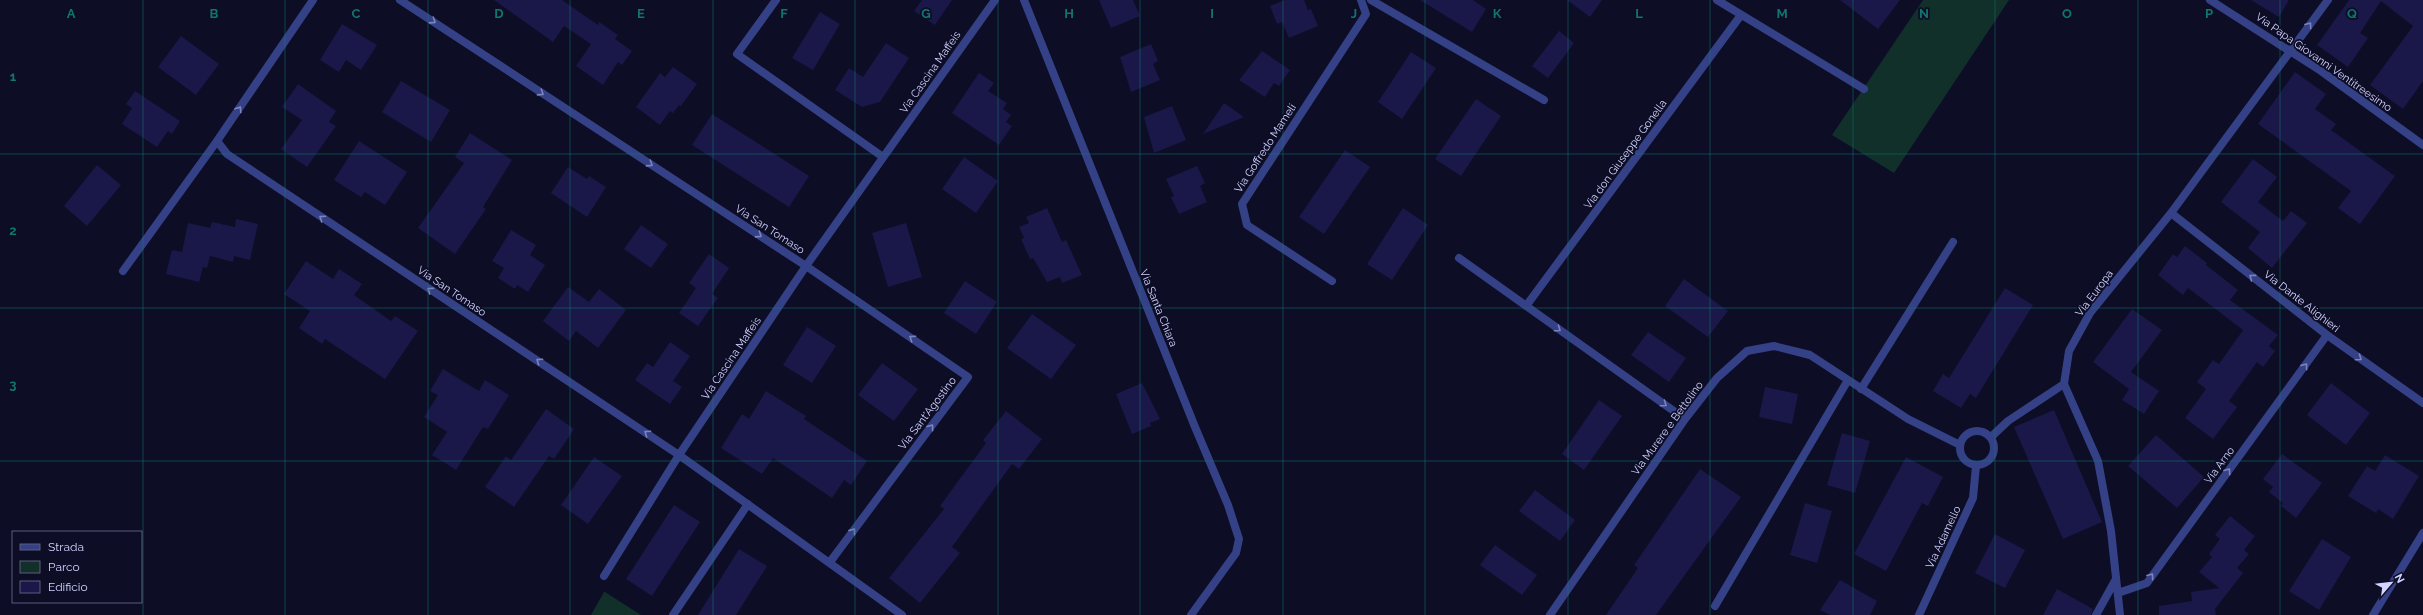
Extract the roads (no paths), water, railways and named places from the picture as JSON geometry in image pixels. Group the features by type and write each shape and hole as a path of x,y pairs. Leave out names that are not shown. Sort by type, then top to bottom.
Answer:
{"street":[{"path":"123,271 216,141 313,0"},
{"name":"Via San Tomaso","path":"400,0 806,266"},
{"path":"776,0 737,54 883,157"},
{"name":"Via Cascina Maffeis","path":"604,576 679,455 806,266 995,0"},
{"name":"Via Santa Chiara","path":"1024,0 1195,427 1228,505 1239,539 1236,553 1191,615"},
{"name":"Via Goffredo Mameli","path":"1332,281 1247,225 1242,204 1366,14 1361,0"},
{"path":"1371,0 1544,100"},
{"path":"1717,0 1864,89"},
{"name":"Via Papa Giovanni Ventitreesimo","path":"2210,0 2291,51 2423,146"},
{"name":"Via Europa","path":"2064,384 2069,351 2090,312 2171,213 2328,0"},
{"name":"Via don Giuseppe Gonella","path":"1526,306 1741,14"},
{"name":"Via San Tomaso","path":"216,141 227,154 679,455"},
{"name":"Via Dante Alighieri","path":"2171,213 2327,335 2423,403"},
{"path":"1861,389 1953,242"},
{"path":"1459,258 1685,419"},
{"name":"Via Sant'Agostino","path":"806,266 968,377 830,562"},
{"name":"Via Arno","path":"2118,593 2147,582 2327,335"},
{"name":"Via Murere e Bettolino","path":"1550,615 1685,419 1717,378 1747,351 1774,346 1810,355 1908,419 1960,445"},
{"path":"1715,606 1848,380"},
{"path":"1991,437 2008,420 2064,384 2098,460 2111,531 2120,615"},
{"path":"1979,430 1991,437 1995,450 1989,461 1976,466 1964,459 1960,445 1967,434 1979,430"},
{"path":"679,455 902,615"},
{"name":"Via Adamello","path":"1919,615 1973,498 1976,466"},
{"path":"673,615 748,504"},
{"path":"2373,615 2423,533"},
{"path":"2096,615 2116,579"}]}
